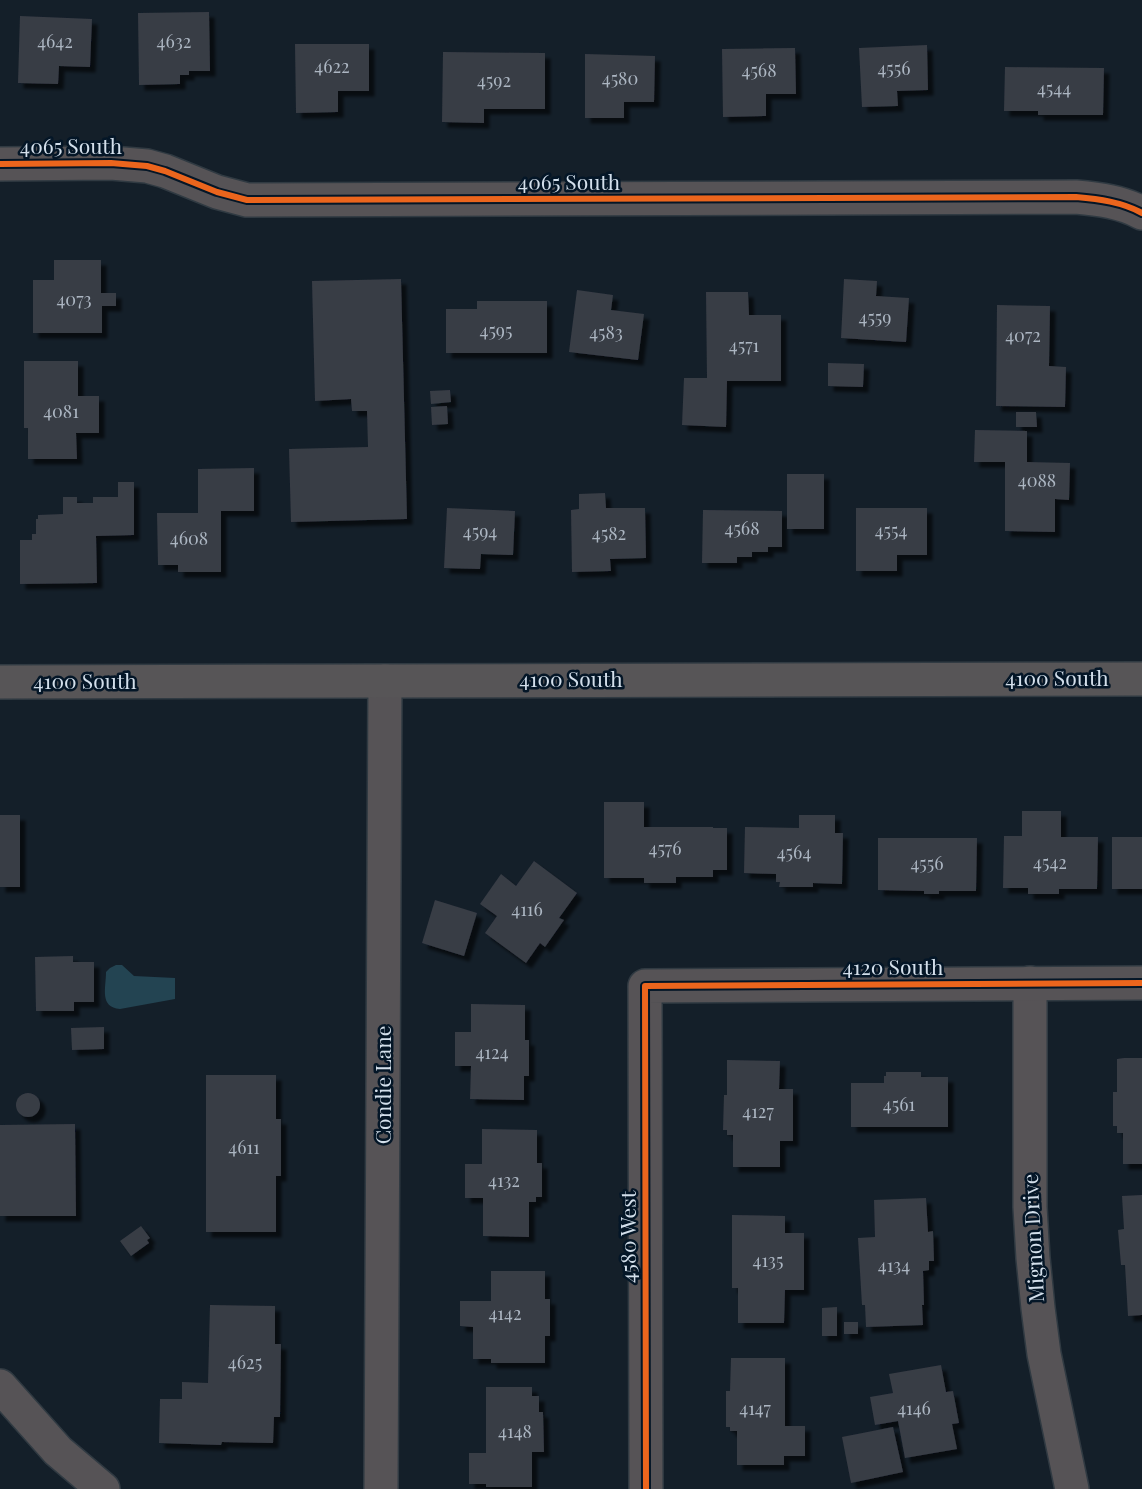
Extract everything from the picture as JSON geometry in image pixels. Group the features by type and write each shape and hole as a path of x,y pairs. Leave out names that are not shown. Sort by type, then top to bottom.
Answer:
{"main road":[{"name":"4100 South","path":"0,682 1142,679"}],"street":[{"name":"4065 South","path":"0,164 111,163 147,166 217,192 248,200 1076,197 1117,203 1142,213"},
{"name":"Condie Lane","path":"381,1489 385,681"},
{"name":"Mignon Drive","path":"1030,983 1030,1207 1033,1258 1044,1354 1072,1489"},
{"name":"4120 South","path":"645,986 1142,983"},
{"name":"4580 West","path":"645,986 645,1489"},
{"path":"0,1386 58,1451 104,1489"}],"water":[{"path":"116,965 122,965 134,976 175,978 175,999 120,1009 109,1005 105,996 106,972"}],"building":[{"path":"209,12 210,71 189,71 189,75 180,75 180,84 139,85 138,13"},
{"path":"20,16 92,19 90,67 59,66 58,84 18,83"},
{"path":"295,44 369,44 369,91 338,91 338,112 296,113"},
{"path":"927,45 928,90 897,91 898,106 862,107 859,48"},
{"path":"795,48 796,94 766,94 766,116 723,117 722,49"},
{"path":"443,52 545,53 545,109 484,109 484,123 442,122"},
{"path":"585,54 655,56 654,102 624,102 624,118 585,118"},
{"path":"1005,67 1104,68 1103,115 1038,115 1038,111 1004,111"},
{"path":"54,260 101,260 101,293 116,293 116,306 102,306 102,333 33,333 33,280 54,280"},
{"path":"401,279 407,519 291,522 289,449 368,447 367,411 352,411 351,399 315,401 312,281"},
{"path":"844,279 877,281 876,296 909,298 906,342 841,338"},
{"path":"577,290 613,295 611,310 644,314 638,360 569,352"},
{"path":"706,292 748,292 749,315 781,315 781,381 727,381 726,427 682,425 684,378 707,378"},
{"path":"477,301 547,301 547,353 446,353 446,309 477,309"},
{"path":"997,305 1050,306 1049,366 1066,367 1065,407 996,406"},
{"path":"24,361 78,361 78,396 99,396 99,433 76,433 77,459 28,459 28,428 24,428"},
{"path":"828,363 864,364 863,387 828,386"},
{"path":"450,390 451,402 431,404 430,391"},
{"path":"447,406 448,424 432,425 431,407"},
{"path":"1016,412 1036,412 1037,427 1016,427"},
{"path":"975,430 1027,431 1027,462 1070,463 1069,500 1055,499 1055,532 1005,531 1005,462 974,462"},
{"path":"254,468 254,511 221,511 221,572 178,572 178,565 158,565 157,513 198,513 198,469"},
{"path":"787,474 824,474 824,529 787,529"},
{"path":"118,482 134,482 134,535 96,536 97,583 20,584 20,540 32,540 32,534 36,534 38,515 63,514 63,497 77,497 77,503 93,503 93,497 118,497"},
{"path":"605,493 606,508 645,508 646,558 610,559 611,571 572,572 571,510 579,509 579,494"},
{"path":"447,508 515,511 513,555 481,554 480,569 444,568"},
{"path":"856,508 927,508 927,555 897,555 897,571 856,571"},
{"path":"703,510 782,511 782,547 768,547 768,552 752,552 752,557 737,557 737,563 702,563"},
{"path":"604,802 644,802 644,827 727,828 727,870 713,870 713,877 676,877 676,883 644,883 644,878 604,878"},
{"path":"1022,811 1061,811 1061,837 1098,837 1097,889 1059,889 1059,894 1028,894 1028,888 1003,888 1004,836 1022,836"},
{"path":"0,815 20,815 20,887 0,887"},
{"path":"799,815 835,815 835,833 843,833 842,884 813,883 813,887 779,887 780,882 776,882 776,874 744,873 745,827 799,828"},
{"path":"1112,837 1142,837 1142,889 1112,889"},
{"path":"878,838 977,838 976,891 939,891 939,894 924,894 924,891 878,890"},
{"path":"534,861 577,893 559,918 564,920 545,947 540,943 526,963 485,933 497,916 480,904 501,874 516,886"},
{"path":"435,900 477,913 464,956 422,943"},
{"path":"73,956 73,962 94,962 94,1002 74,1002 74,1011 36,1011 35,957"},
{"path":"471,1004 525,1005 525,1040 529,1040 529,1076 524,1076 524,1100 470,1099 471,1066 455,1066 455,1032 471,1032"},
{"path":"104,1027 104,1049 72,1050 71,1028"},
{"path":"1142,1058 1142,1164 1123,1164 1123,1133 1117,1133 1117,1126 1113,1126 1113,1092 1117,1092 1117,1059"},
{"path":"727,1060 780,1061 779,1089 793,1089 793,1141 780,1141 780,1167 733,1167 733,1135 727,1135 727,1130 723,1130 724,1095 727,1095"},
{"path":"886,1072 921,1072 921,1077 948,1077 948,1127 851,1127 851,1083 884,1083"},
{"path":"206,1075 276,1075 276,1119 281,1119 281,1176 276,1176 276,1232 206,1232"},
{"path":"28,1093 37,1096 40,1105 37,1114 28,1117 19,1114 16,1105 19,1096"},
{"path":"75,1124 76,1216 0,1216 0,1125"},
{"path":"482,1129 537,1130 537,1163 542,1163 542,1197 536,1197 536,1202 529,1202 529,1237 483,1236 483,1198 465,1198 465,1164 482,1164"},
{"path":"1142,1195 1142,1315 1128,1316 1125,1265 1121,1265 1118,1230 1124,1229 1122,1196"},
{"path":"926,1198 928,1232 933,1231 934,1261 929,1261 929,1270 923,1271 923,1325 866,1327 865,1305 862,1305 858,1238 875,1237 874,1200"},
{"path":"732,1215 785,1216 785,1233 804,1233 804,1290 785,1290 784,1323 738,1323 738,1288 732,1288"},
{"path":"141,1226 150,1238 147,1240 149,1243 131,1256 120,1241"},
{"path":"491,1271 545,1271 545,1299 550,1299 550,1336 545,1336 545,1363 491,1363 491,1359 473,1359 473,1327 460,1326 460,1301 491,1301"},
{"path":"210,1305 275,1306 275,1344 281,1344 280,1417 274,1417 273,1443 222,1442 221,1445 159,1443 160,1399 182,1399 182,1382 208,1383"},
{"path":"837,1307 837,1336 822,1336 822,1308"},
{"path":"844,1322 858,1322 858,1334 844,1334"},
{"path":"731,1358 785,1358 785,1426 805,1426 805,1456 784,1456 784,1465 737,1465 737,1431 730,1431 730,1427 726,1427 726,1391 730,1391"},
{"path":"941,1365 946,1392 953,1391 959,1423 952,1424 957,1449 905,1458 898,1421 875,1425 870,1397 893,1393 889,1374"},
{"path":"486,1387 532,1387 532,1396 539,1396 539,1412 543,1412 544,1452 532,1452 532,1487 486,1487 486,1484 469,1484 469,1453 486,1453"},
{"path":"893,1427 903,1472 851,1483 842,1437"}],"cycle path":[{"path":"0,164 111,163 147,166 217,192 247,200 1076,197 1110,202 1142,213"},
{"path":"646,1489 645,986 1142,983"}]}
